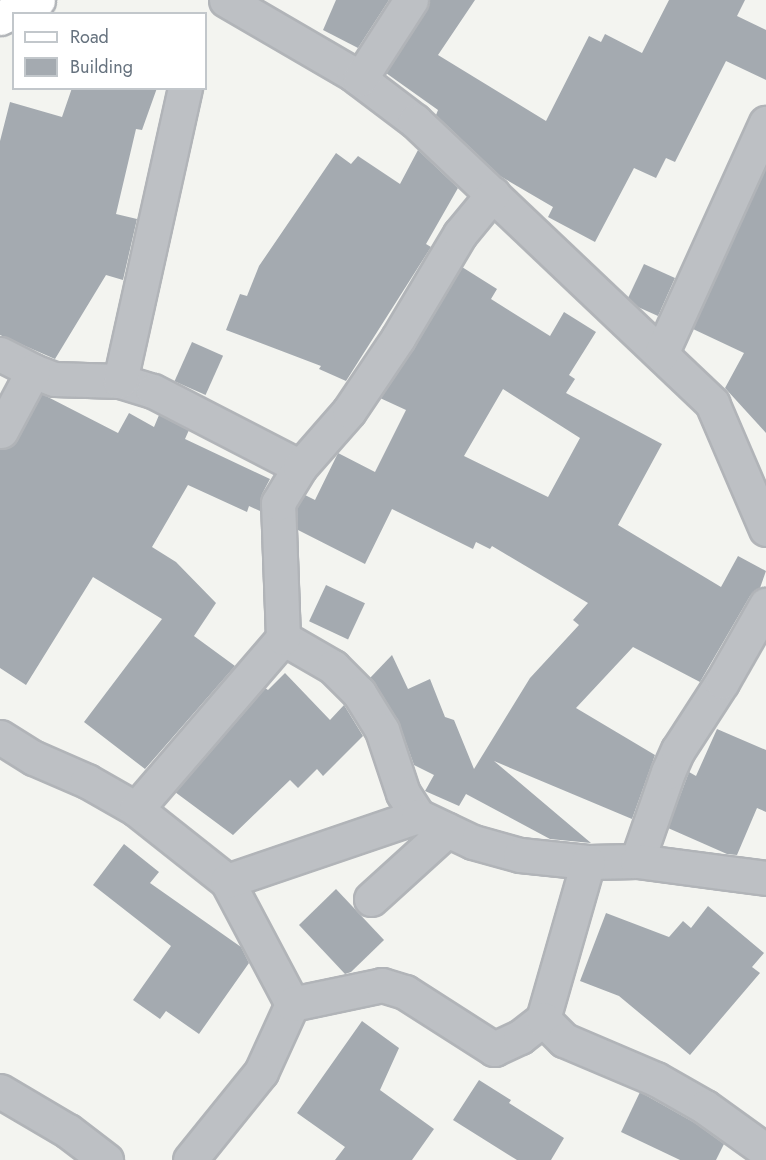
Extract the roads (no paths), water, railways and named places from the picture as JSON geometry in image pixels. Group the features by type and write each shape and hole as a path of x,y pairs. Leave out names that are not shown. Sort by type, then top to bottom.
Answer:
{"main road":[{"path":"13,12 38,0"}],"street":[{"path":"207,15 217,0"},
{"path":"226,0 360,79 415,122 712,403 766,529"},
{"path":"360,79 411,0"},
{"path":"120,381 185,90"},
{"path":"661,354 766,123"},
{"path":"136,809 283,638 278,503 300,467 349,411 398,338 460,234 493,194"},
{"path":"0,354 54,379 120,381 153,391 300,467"},
{"path":"1,431 33,371"},
{"path":"637,861 678,750 722,682 766,605"},
{"path":"283,638 333,667 359,693 382,730 404,794 433,823 473,842 520,855 588,862 637,861 766,878"},
{"path":"0,736 34,758 87,781 136,809 227,881 292,1004"},
{"path":"227,881 433,823"},
{"path":"371,899 433,823"},
{"path":"292,1004 382,985 405,992 494,1049 520,1037 543,1019 588,862"},
{"path":"190,1160 261,1072 292,1004"},
{"path":"543,1019 564,1040 656,1079 705,1107 761,1152"},
{"path":"0,1091 68,1131 106,1160"}]}
